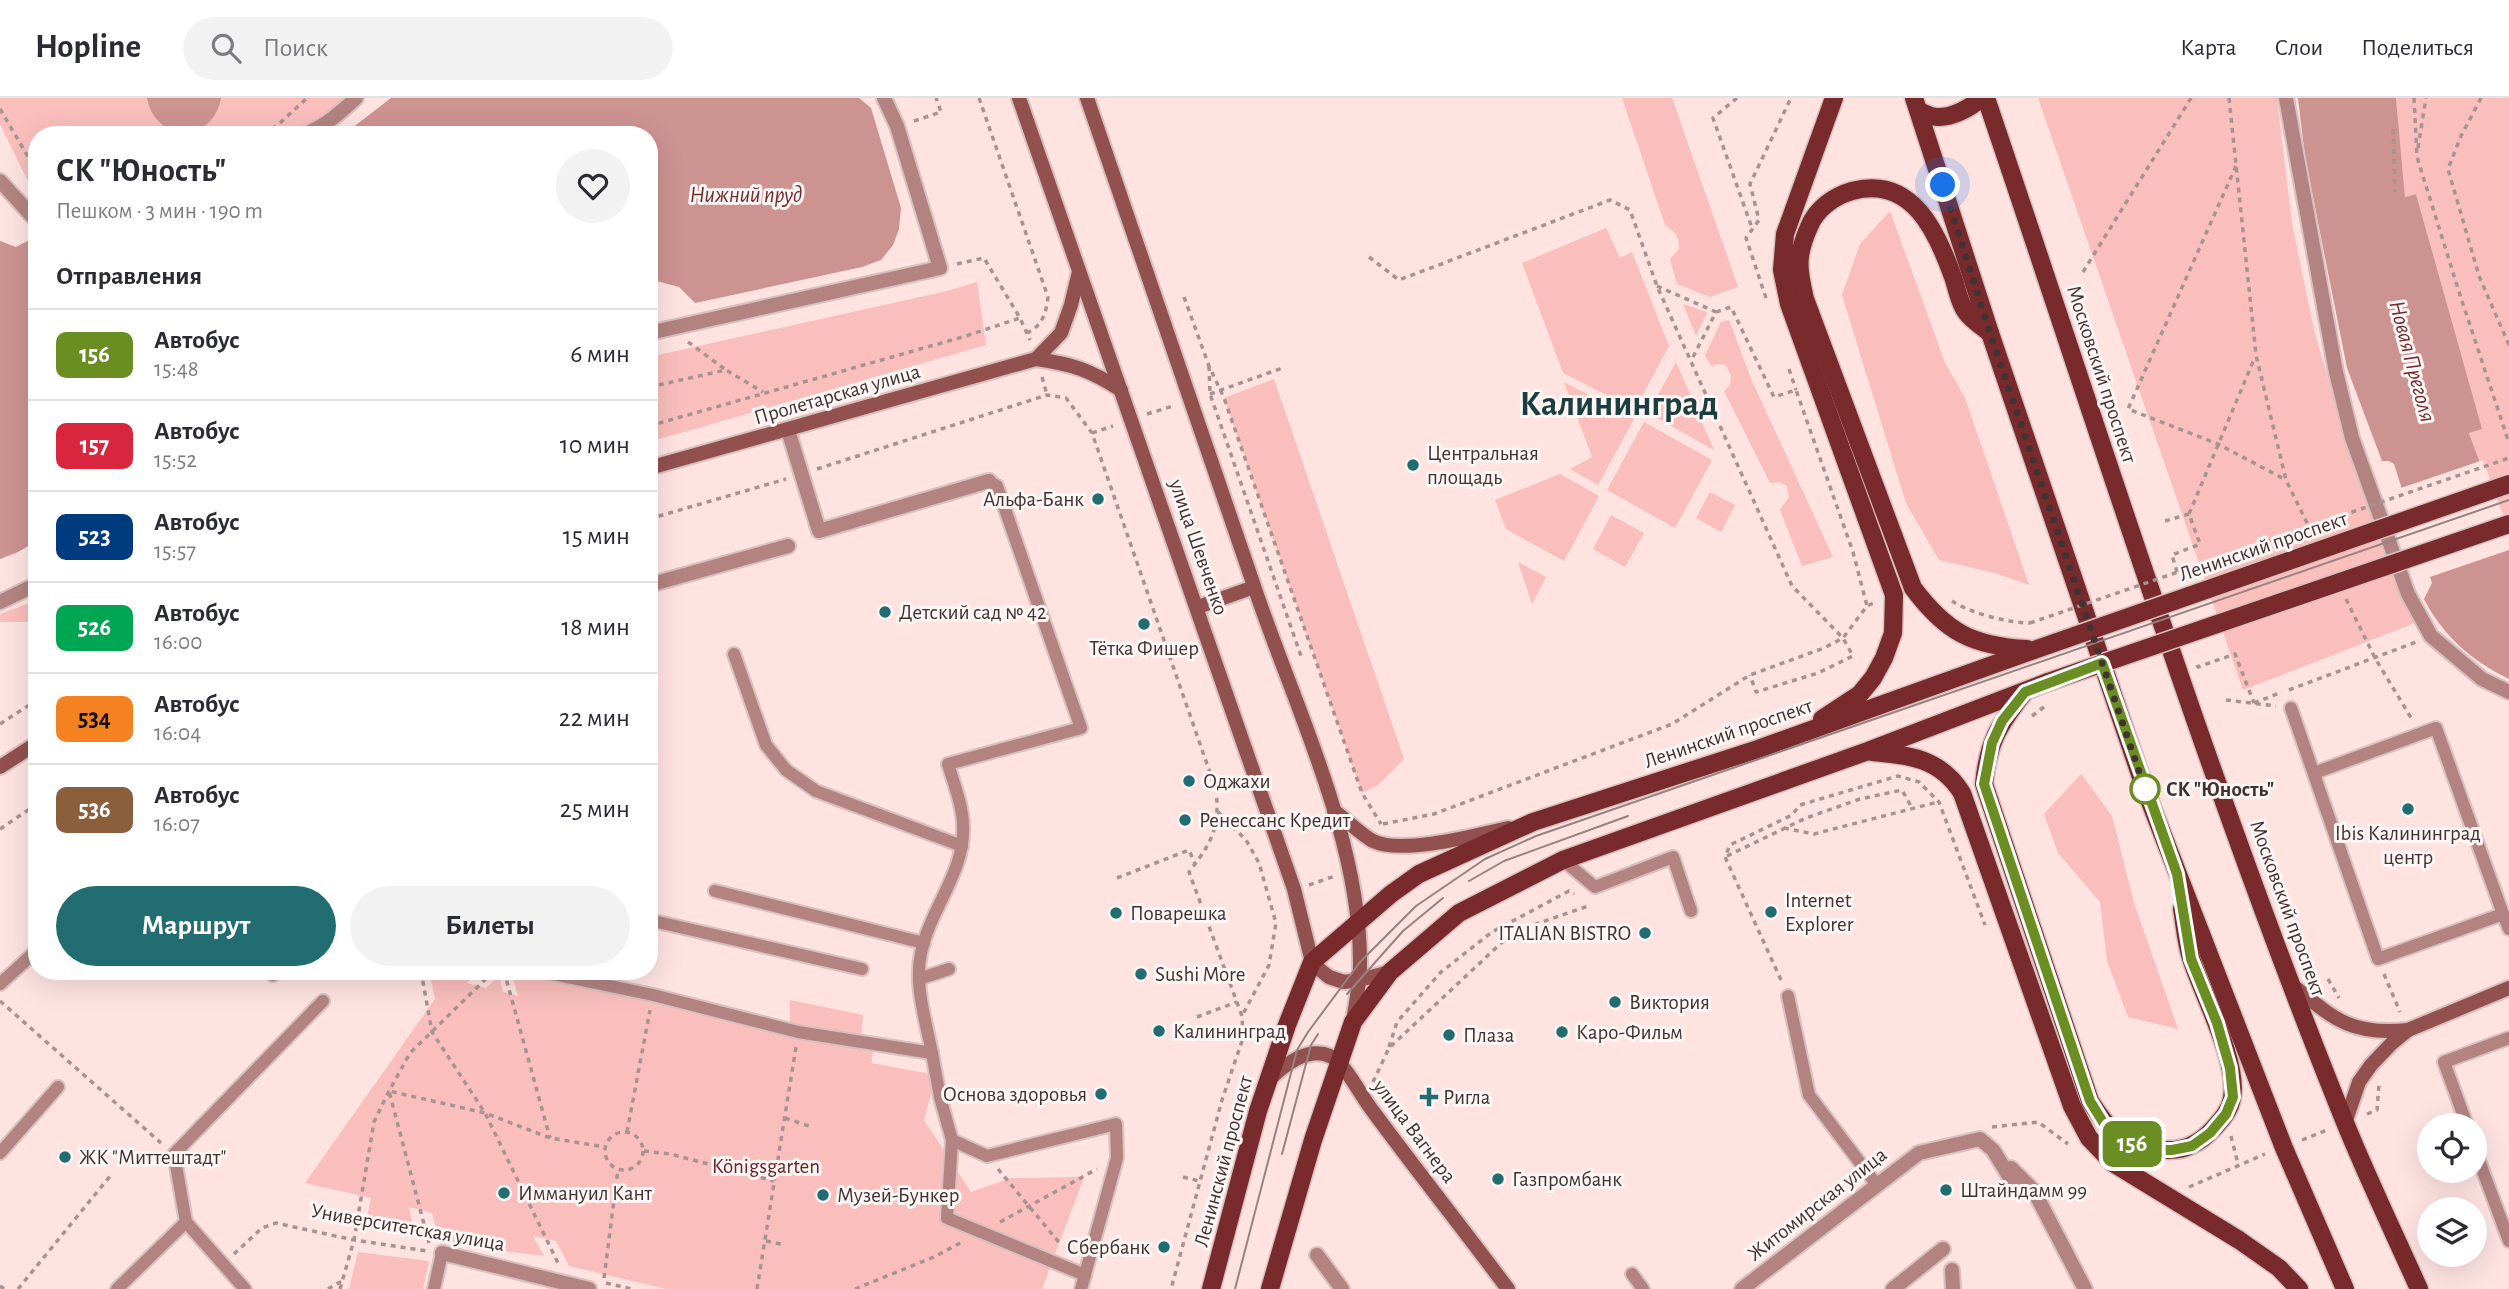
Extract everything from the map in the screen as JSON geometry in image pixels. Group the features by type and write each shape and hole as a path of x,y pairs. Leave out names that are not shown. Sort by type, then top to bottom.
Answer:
{"main road":[{"name":"улица Шевченко","path":"1019,98 1294,889 1312,962"},
{"name":"улица Шевченко","path":"1087,98 1254,587 1335,811 1357,923 1359,980 1353,1022"},
{"path":"1798,734 1860,694 1884,659 1893,633 1894,595 1889,577 1789,304 1782,270 1785,234 1834,98"},
{"path":"1917,105 1937,117 1974,105 1981,98"},
{"name":"Московский проспект","path":"1986,98 2155,608 2291,984 2345,1123 2419,1289"},
{"path":"1917,105 1990,333 2145,789 2284,1147 2345,1289"},
{"path":"1990,333 1966,313 1943,248 1924,215 1902,196 1882,189 1862,188 1845,193 1827,203 1812,220 1802,241 1798,269 1805,299 1913,587 1931,611 1971,639 2001,648 2034,650"},
{"path":"1036,359 1061,333 1072,305 1080,271"},
{"name":"Пролетарская улица","path":"658,466 1036,359 1070,364 1099,376 1121,390"},
{"name":"Ленинский проспект","path":"1211,1289 1268,1081 1312,962 1391,894 1419,874 1533,822 1798,734 2509,484"},
{"path":"1270,1289 1313,1140 1353,1022 1390,972 1459,913 1563,860 1868,751 2048,682 2509,524"},
{"path":"1198,607 1254,587"},
{"path":"2025,692 2002,721 1992,743 1984,784 2090,1101 2106,1127 2127,1142 2150,1150 2192,1146 2210,1133 2226,1114 2233,1097 2230,1068 2217,1023 2191,959 2177,874"},
{"path":"0,767 28,749"},
{"path":"1868,751 1902,754 1932,764 1952,778 1962,793 2072,1106 2089,1138 2113,1163 2239,1240 2279,1268 2299,1289"},
{"path":"1335,811 1373,841 1386,845 1457,839 1533,822"},
{"path":"1312,962 1329,977 1344,982 1390,972"},
{"path":"2291,984 2328,1014 2348,1026 2384,1033 2408,1030 2509,988"},
{"path":"2345,1123 2360,1082 2371,1065 2408,1030"},
{"path":"1268,1081 1302,1056 1319,1053 1338,1062"},
{"name":"улица Вагнера","path":"1338,1062 1508,1289"}],"street":[{"path":"321,126 356,98"},
{"path":"658,331 940,268 897,126 884,98"},
{"path":"2286,98 2336,372 2352,438 2408,594 2431,636 2483,679 2509,692"},
{"path":"0,181 28,212"},
{"path":"788,430 819,531 989,481"},
{"path":"658,582 788,546"},
{"path":"0,602 28,588"},
{"name":"Житомирская улица","path":"1743,1289 1919,1153 1980,1139 1993,1150"},
{"path":"1993,1150 2017,1189"},
{"path":"1993,1150 2034,1191 2085,1289"},
{"path":"1893,1289 1943,1249"},
{"path":"436,1252 591,1284"},
{"path":"1317,1255 1342,1289"},
{"path":"1952,1270 1953,1289"}],"lane":[{"path":"989,481 997,486 1081,728 948,764 964,826 962,846 957,866 921,952 919,979 940,1097 952,1140 947,1218 1086,1275"},
{"path":"734,654 766,745 786,770 817,791 962,846"},
{"path":"2291,708 2378,959 2504,914"},
{"path":"2314,773 2436,728 2509,929"},
{"path":"1563,860 1595,887 1673,857 1691,911"},
{"path":"715,891 924,943"},
{"path":"658,922 862,969"},
{"path":"0,985 28,959"},
{"path":"919,979 949,969"},
{"path":"581,980 653,995 798,1032 932,1053"},
{"path":"1788,996 1809,1094 1877,1184"},
{"path":"245,1289 186,1222 174,1154 323,1001"},
{"path":"2463,1113 2444,1062 2509,1038"},
{"path":"0,1153 58,1087"},
{"path":"952,1140 987,1156 1116,1124 1117,1158 1081,1289"},
{"path":"2487,1182 2509,1241"},
{"path":"117,1289 186,1222"},
{"path":"434,1289 436,1252"},
{"path":"1632,1274 1643,1289"}],"path":[{"path":"276,126 307,98"},
{"path":"897,126 941,112 936,98"},
{"path":"940,268 984,258 1027,333 1036,328 1046,315 1048,297 979,98"},
{"path":"1737,98 1713,118 1752,228"},
{"path":"2083,272 2191,98"},
{"path":"2229,98 2256,355 2286,480 2317,542"},
{"path":"2414,98 2417,157 2509,443"},
{"path":"2417,157 2426,98"},
{"path":"2481,98 2461,136 2448,169 2479,276 2509,345"},
{"path":"0,109 28,157"},
{"path":"2393,128 2395,192"},
{"path":"2237,164 2128,409 2218,444 2286,480"},
{"path":"1369,257 1399,281 1610,200 1630,210 1657,286 1792,586 1843,638 1853,656 1818,673 1756,692 1750,675"},
{"path":"1371,816 1381,824 1434,814 1672,724 1750,675 1824,648 1843,638 1867,606 1853,552 1796,390 1774,397 1731,307 1716,312 1657,286"},
{"path":"1184,297 1228,411 1362,793 1381,824"},
{"path":"1691,361 1716,312"},
{"path":"658,423 966,336 1020,318"},
{"path":"670,328 726,370 763,392"},
{"path":"2177,572 2172,555 2200,544 2189,514 2256,355"},
{"path":"1209,366 1210,394 1305,668"},
{"path":"658,385 726,370"},
{"path":"658,516 802,474 1048,395 1066,398 1092,433 1216,790 1219,812 1212,838 1189,872 1242,1016 1243,1038 1199,1181 1171,1289"},
{"path":"2501,424 2509,421"},
{"path":"2030,623 2509,458"},
{"path":"2165,521 2189,514"},
{"path":"2342,592 2375,658 2421,733"},
{"path":"2226,700 2254,703 2431,636"},
{"path":"2195,660 2198,667 2235,654 2254,703"},
{"path":"0,724 28,706"},
{"path":"1788,996 1725,857 1730,845 1792,815 1800,805 1898,776 1919,782 1939,802"},
{"path":"1725,857 1784,828 1806,818 1860,799 1902,790 1912,809 1814,834 1784,828"},
{"path":"0,829 28,810"},
{"path":"1219,812 1246,840 1259,863 1276,923 1269,965 1242,1016"},
{"path":"1117,878 1189,850 1195,864"},
{"path":"1294,889 1349,872"},
{"path":"1359,1093 1375,1080 1397,1022 1441,972 1492,932 1569,891 1591,905 1513,933 1389,1048"},
{"path":"2378,959 2408,1030"},
{"path":"423,980 432,1032 485,1113 562,1271"},
{"path":"340,1289 354,1240 374,1122 410,1053 485,980"},
{"path":"506,980 550,1138"},
{"path":"0,1001 174,1154"},
{"path":"1197,1017 1237,1002"},
{"path":"627,1132 646,1032"},
{"path":"757,1289 798,1032"},
{"path":"389,1091 485,1113 550,1138 605,1147"},
{"path":"389,1091 436,1252"},
{"path":"785,1118 809,1125"},
{"path":"2038,1122 2068,1143"},
{"path":"2167,1198 2238,1164 2345,1123"},
{"path":"627,1132 638,1137 644,1151 635,1167 624,1171 608,1162 605,1147 613,1135 627,1132"},
{"path":"644,1151 670,1154 774,1181"},
{"path":"987,1156 1086,1275"},
{"path":"604,1282 618,1169"},
{"path":"18,1289 111,1175"},
{"path":"1183,1177 1199,1181"},
{"name":"Университетская улица","path":"223,1265 262,1228 276,1223 354,1240 436,1252"},
{"path":"765,1241 781,1244"},
{"path":"328,1289 343,1280"},
{"path":"591,1284 604,1282 632,1289"}],"green space":[{"path":"0,98 364,98 331,126 28,126 28,182 0,124"},
{"path":"1622,98 1672,98 1738,287 1710,297 1677,284 1670,259 1679,249 1677,238 1665,225"},
{"path":"2038,98 2277,98 2292,224 2314,330 2344,433 2420,621 2243,690"},
{"path":"2396,98 2509,98 2509,529 2498,511 2469,432 2481,429 2416,194 2405,197"},
{"path":"1890,211 1945,363 1965,398 2029,585 1995,573 1939,560 1906,503 1842,295 1860,244"},
{"path":"1606,228 1620,258 1632,252 1669,346 1635,409 1563,373 1522,263"},
{"path":"977,282 986,345 658,439 658,355"},
{"path":"1683,304 1707,312 1696,336"},
{"path":"1729,320 1752,381 1833,557 1802,566 1780,510 1789,497 1787,486 1779,482 1770,483 1724,391 1730,385 1731,376 1726,365 1711,366 1705,355 1721,322"},
{"path":"1676,362 1714,450 1648,413"},
{"path":"1274,379 1404,759 1378,785 1362,793 1224,398"},
{"path":"1564,382 1634,419 1598,485 1570,469 1592,457"},
{"path":"1644,422 1712,460 1675,528 1607,490"},
{"path":"1560,474 1599,496 1564,561 1506,529 1495,500"},
{"path":"1710,492 1735,505 1721,532 1696,518"},
{"path":"1611,515 1644,533 1625,567 1593,549"},
{"path":"1518,562 1546,577 1532,604"},
{"path":"28,603 28,622 0,622 0,614"},
{"path":"2081,774 2112,816 2134,903 2178,1029 2128,1017 2107,961 2100,902 2058,853 2044,814"},
{"name":"Königsgarten","path":"431,980 470,980 467,983 486,988 495,980 500,980 503,992 518,996 513,980 545,980 874,1047 871,1063 936,1075 924,1120 971,1192 1011,1178 1084,1177 1042,1289 666,1289 569,1266 556,1241 533,1236 544,1256 440,1243 432,1213 409,1207 415,1237 365,1226 371,1198 305,1183 435,999"},
{"path":"790,1000 863,1015 861,1041 790,1023"},
{"path":"358,1252 429,1261 423,1289 349,1289"}],"water":[{"path":"147,98 221,98 216,113 203,126 166,126 152,113"},
{"name":"Нижний пруд","path":"391,98 859,98 871,108 901,208 899,229 893,245 881,260 862,267 695,303 679,287 658,281 658,126 355,126"},
{"name":"Новая Преголя","path":"2298,98 2396,98 2405,197 2416,194 2482,429 2469,433 2498,511 2509,529 2509,679 2471,656 2449,636 2424,599 2432,583 2394,464 2382,461 2347,368 2305,157"},
{"path":"0,241 16,247 28,241 28,546 0,559"}],"pier":[{"path":"2483,460 2501,510 2509,523 2509,550 2427,578 2398,489"}],"tram line":[{"path":"1235,1289 1297,1050 1360,962 1416,906 1485,859 1536,836 2509,500"},
{"path":"1469,881 1504,861 1628,816"},
{"path":"1347,994 1403,931 1443,898"},
{"path":"1282,1154 1311,1045 1318,1034"}],"bus line":[{"name":"156","path":"2102,663 2177,874 2191,959 2217,1023 2230,1068 2233,1097 2226,1114 2210,1133 2192,1146 2172,1150 2150,1150 2127,1142 2106,1127 2090,1101 1984,784 1992,743 2002,721 2025,692 2102,663"}],"place":[{"name":"Центральная площадь","path":"1413,465"},
{"name":"Альфа-Банк","path":"1098,499"},
{"name":"Детский сад № 42","path":"885,612"},
{"name":"Тётка Фишер","path":"1144,624"},
{"name":"Оджахи","path":"1189,781"},
{"name":"СК \"Юность\"","path":"2145,789"},
{"name":"Ibis Калининград центр","path":"2408,809"},
{"name":"Ренессанс Кредит","path":"1185,820"},
{"name":"Internet Explorer","path":"1771,912"},
{"name":"Поварешка","path":"1116,913"},
{"name":"ITALIAN BISTRO","path":"1645,933"},
{"name":"Sushi More","path":"1141,974"},
{"name":"Виктория","path":"1615,1002"},
{"name":"Калининград","path":"1159,1031"},
{"name":"Каро-Фильм","path":"1562,1032"},
{"name":"Плаза","path":"1449,1035"},
{"name":"Основа здоровья","path":"1101,1094"},
{"name":"Ригла","path":"1429,1097"},
{"name":"ЖК \"Миттештадт\"","path":"65,1157"},
{"name":"Газпромбанк","path":"1498,1179"},
{"name":"Штайндамм 99","path":"1946,1190"},
{"name":"Иммануил Кант","path":"504,1193"},
{"name":"Музей-Бункер","path":"823,1195"},
{"name":"Сбербанк","path":"1164,1247"}],"district":[{"name":"Калининград","path":"1619,403"}],"route":[{"path":"1943,185 1990,333 2145,789"}]}
